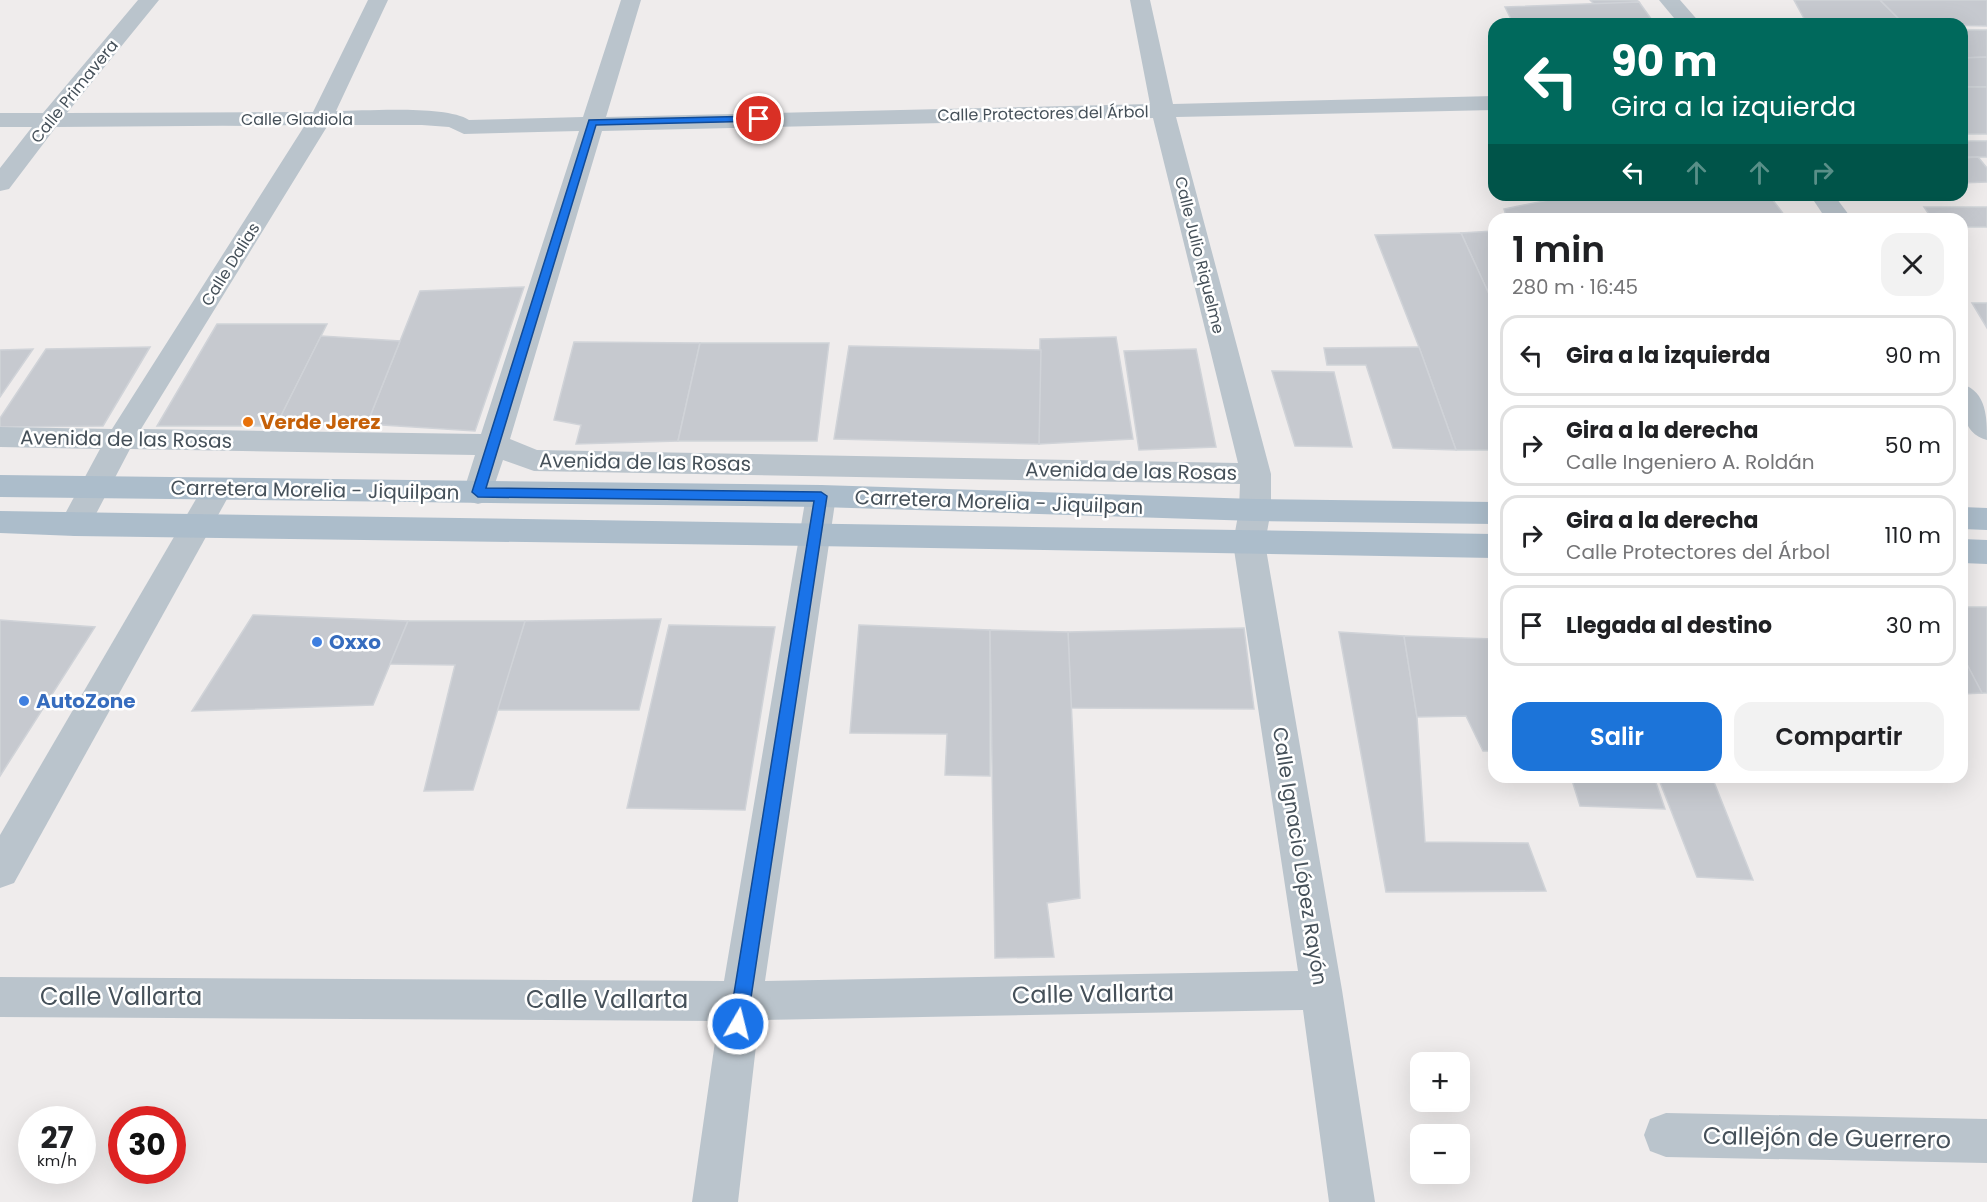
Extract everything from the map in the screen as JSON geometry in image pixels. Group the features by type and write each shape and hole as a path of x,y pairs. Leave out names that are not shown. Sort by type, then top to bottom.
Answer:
{"main road":[{"name":"Carretera Morelia - Jiquilpan","path":"0,486 821,496 1488,546"},
{"name":"Carretera Morelia - Jiquilpan","path":"0,522 197,527 814,534 1252,527 1488,513"},
{"path":"1968,518 1987,519"},
{"path":"1968,552 1987,552"}],"street":[{"name":"Calle Primavera","path":"79,51 123,0"},
{"name":"Calle Primavera","path":"0,145 26,116 149,0"},
{"name":"Calle Dalias","path":"75,525 97,487 120,439 321,118 378,0"},
{"path":"478,492 495,445 631,0"},
{"name":"Calle Julio Riquelme","path":"1140,0 1163,110 1256,474 1252,527"},
{"path":"1669,0 1685,18"},
{"name":"Calle Protectores del Árbol","path":"592,122 1488,103"},
{"name":"Calle Primavera","path":"0,184 26,116"},
{"name":"Calle Gladiola","path":"26,116 422,118 455,121 464,127 592,122"},
{"path":"1968,403 1987,430"},
{"name":"Avenida de las Rosas","path":"0,437 495,445 534,460 1256,474"},
{"path":"0,872 217,490"},
{"path":"715,1202 741,1001 821,496"},
{"name":"Calle Ignacio López Rayón","path":"1252,527 1352,1202"},
{"name":"Calle Vallarta","path":"0,997 741,1001 1321,990"},
{"name":"Callejón de Guerrero","path":"1666,1135 1987,1141"}],"building":[{"path":"1590,0 1637,0 1639,2 1595,5"},
{"path":"1794,0 1880,0 1898,18 1804,18"},
{"path":"1880,0 1987,0 1987,26 1968,26 1968,18 1898,18"},
{"path":"1639,2 1651,18 1510,18 1505,7"},
{"path":"1968,30 1987,30 1987,57 1968,58"},
{"path":"1987,57 1987,87 1968,87 1968,58"},
{"path":"1968,87 1987,87 1987,134 1968,134"},
{"path":"1968,141 1987,141 1987,157 1968,157"},
{"path":"1978,157 1987,168 1987,182 1968,183 1968,158"},
{"path":"1543,201 1774,201 1783,213 1505,213 1504,209"},
{"path":"1924,207 1987,207 1987,227 1968,227 1968,213 1928,213"},
{"path":"1488,231 1488,292 1461,233"},
{"path":"1461,233 1488,292 1488,450 1456,450 1375,235"},
{"path":"524,287 475,431 367,424 420,291"},
{"path":"1972,303 1987,303 1987,328"},
{"path":"217,324 327,324 276,426 157,426"},
{"path":"321,336 400,341 367,424 276,426"},
{"path":"1116,337 1133,439 1039,444 1040,339"},
{"path":"574,342 700,343 678,441 576,444 581,425 554,420"},
{"path":"700,343 829,343 817,441 678,441"},
{"path":"849,346 1041,350 1039,444 834,439"},
{"path":"150,347 103,426 0,427 0,418 46,349"},
{"path":"1419,347 1456,450 1393,448 1366,365 1327,365 1324,348"},
{"path":"33,349 0,397 0,350"},
{"path":"1196,349 1216,447 1139,450 1124,351"},
{"path":"1272,371 1334,372 1352,447 1295,446"},
{"path":"1968,607 1987,607 1987,693 1982,693 1968,666"},
{"name":"Oxxo","path":"253,615 408,621 373,705 192,711"},
{"path":"661,619 639,710 497,710 525,621"},
{"name":"AutoZone","path":"0,620 95,627 0,776"},
{"path":"408,621 525,621 473,790 424,791 455,665 390,664"},
{"path":"669,625 775,627 745,810 627,808"},
{"path":"859,625 990,630 990,776 945,775 947,734 850,733"},
{"path":"1244,628 1254,709 1071,708 1068,632"},
{"path":"990,630 1068,632 1080,898 1047,903 1054,957 995,958"},
{"path":"1339,632 1404,636 1417,717 1425,842 1528,843 1546,891 1386,892"},
{"path":"1404,636 1488,639 1488,751 1483,751 1466,716 1417,717"},
{"path":"1968,666 1982,693 1968,694"},
{"path":"1573,783 1656,783 1665,809 1580,806"},
{"path":"1660,783 1714,783 1753,880 1697,877"}],"place":[{"name":"Verde Jerez","path":"248,422"},
{"name":"Oxxo","path":"317,642"},
{"name":"AutoZone","path":"24,701"}],"route":[{"path":"738,1024 821,496 478,492 495,445 592,122 759,119"}]}
